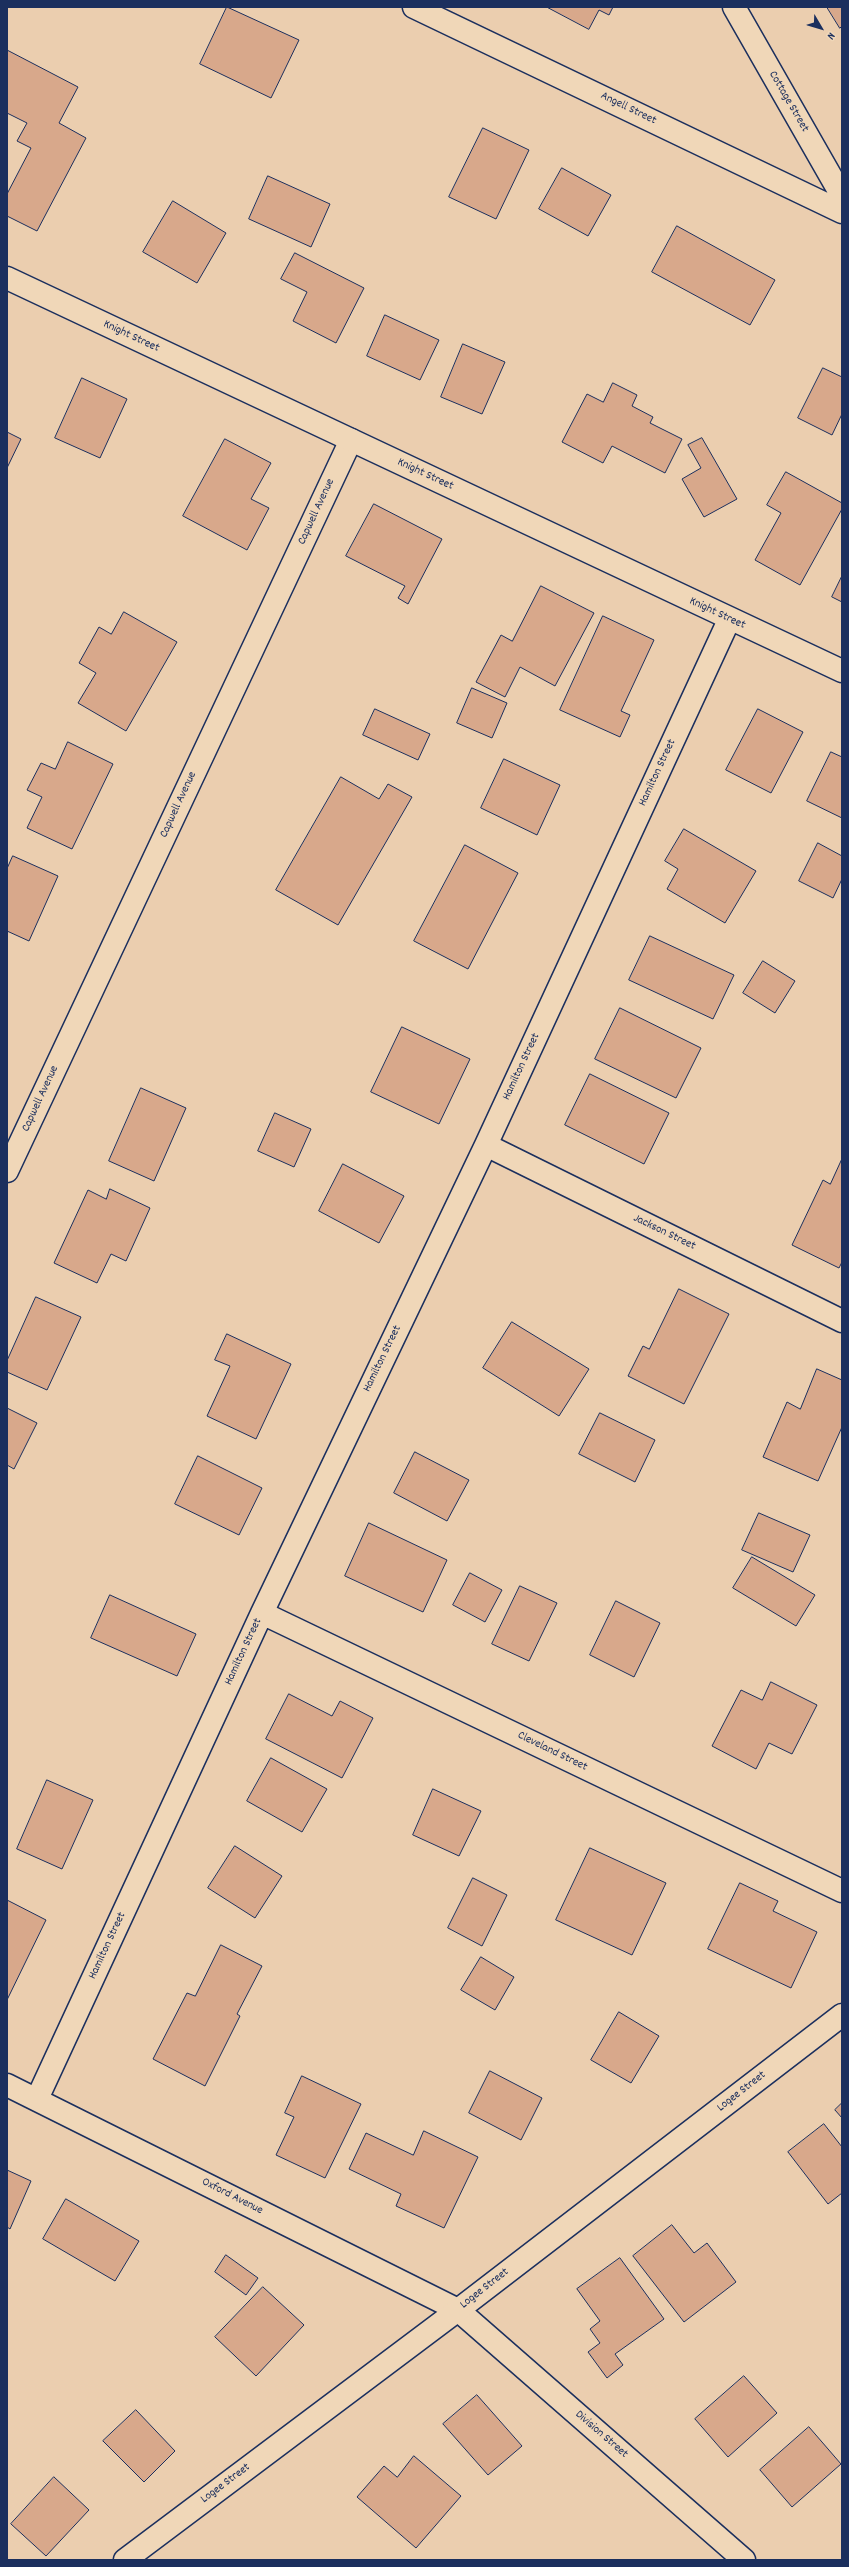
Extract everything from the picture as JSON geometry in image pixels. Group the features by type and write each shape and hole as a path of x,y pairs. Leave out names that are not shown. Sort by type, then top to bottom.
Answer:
{"street":[{"name":"Angell Street","path":"414,7 842,212"},
{"name":"Cottage Street","path":"734,7 842,196"},
{"name":"Knight Street","path":"7,278 729,620 842,671"},
{"name":"Capwell Avenue","path":"7,1171 351,440"},
{"name":"Hamilton Street","path":"37,2099 262,1612 486,1145 729,620"},
{"name":"Jackson Street","path":"486,1145 842,1321"},
{"name":"Cleveland Street","path":"262,1612 842,1890"},
{"name":"Logee Street","path":"125,2560 458,2310 842,2015"},
{"name":"Oxford Avenue","path":"7,2085 458,2310"},
{"name":"Division Street","path":"458,2310 744,2560"}],"building":[{"path":"227,7 299,40 271,98 200,64"},
{"path":"547,7 613,7 609,15 599,10 589,29"},
{"path":"827,7 842,7 842,26 840,28"},
{"path":"7,50 78,87 59,123 86,138 37,231 7,216 7,194 31,148 17,141 27,123 7,113"},
{"path":"483,128 529,150 496,219 449,197"},
{"path":"562,168 611,195 588,236 539,209"},
{"path":"268,176 330,204 311,247 249,219"},
{"path":"173,201 226,233 197,283 143,252"},
{"path":"677,226 775,280 750,325 652,272"},
{"path":"295,253 364,288 336,343 293,321 307,292 281,279"},
{"path":"385,315 439,340 420,380 367,356"},
{"path":"463,344 505,362 482,414 441,397"},
{"path":"823,368 842,377 842,414 832,435 798,418"},
{"path":"82,378 127,399 100,458 55,438"},
{"path":"613,383 637,395 632,406 653,417 650,423 682,439 665,473 612,446 603,463 562,442 587,394 603,402"},
{"path":"7,432 21,439 7,468"},
{"path":"702,438 737,499 704,517 682,479 701,468 688,445"},
{"path":"225,439 271,463 251,499 269,508 247,550 183,516"},
{"path":"786,472 842,503 842,509 800,585 755,560 781,513 767,505"},
{"path":"374,504 442,539 408,604 398,598 405,586 346,556"},
{"path":"842,576 842,602 832,597"},
{"path":"541,586 594,613 555,686 520,667 505,697 476,682 501,635 512,641"},
{"path":"124,612 177,642 126,731 78,703 96,673 79,663 99,627 111,634"},
{"path":"603,616 654,640 621,711 630,715 620,737 560,710"},
{"path":"472,688 507,703 492,738 457,723"},
{"path":"375,709 430,734 418,760 363,735"},
{"path":"758,709 803,732 771,793 726,770"},
{"path":"68,742 113,764 72,849 27,828 42,797 27,790 41,763 55,769"},
{"path":"831,752 842,757 842,818 807,801"},
{"path":"504,759 560,785 537,835 481,808"},
{"path":"341,777 379,799 388,784 412,797 338,925 276,890"},
{"path":"684,829 756,871 725,923 667,889 678,869 665,861"},
{"path":"818,843 842,856 842,879 833,898 799,881"},
{"path":"465,845 518,873 468,969 414,941"},
{"path":"13,856 58,876 29,941 7,931 7,869"},
{"path":"650,936 734,975 713,1019 629,980"},
{"path":"763,961 795,981 775,1013 743,993"},
{"path":"620,1008 701,1048 676,1098 595,1059"},
{"path":"402,1027 470,1059 439,1124 371,1092"},
{"path":"590,1074 669,1113 644,1164 565,1125"},
{"path":"141,1088 186,1108 154,1181 109,1161"},
{"path":"275,1113 311,1129 294,1167 258,1151"},
{"path":"842,1159 842,1262 839,1268 792,1245 823,1180 830,1184"},
{"path":"343,1164 404,1196 379,1243 319,1211"},
{"path":"110,1189 150,1208 126,1261 111,1254 97,1283 54,1263 88,1190 106,1199"},
{"path":"679,1289 729,1314 684,1404 628,1376 643,1346 649,1349"},
{"path":"36,1297 81,1317 47,1390 7,1372 7,1361"},
{"path":"512,1322 589,1369 559,1416 483,1368"},
{"path":"227,1334 291,1364 256,1439 207,1416 230,1366 215,1360"},
{"path":"817,1369 842,1380 842,1427 818,1481 763,1457 787,1402 800,1409"},
{"path":"7,1408 37,1423 14,1469 7,1465"},
{"path":"600,1413 655,1440 635,1482 579,1454"},
{"path":"415,1452 469,1480 447,1521 394,1493"},
{"path":"198,1456 262,1488 239,1535 175,1504"},
{"path":"759,1513 810,1535 793,1572 742,1550"},
{"path":"369,1523 447,1560 423,1612 345,1576"},
{"path":"752,1557 815,1595 796,1626 733,1588"},
{"path":"470,1573 502,1590 485,1622 453,1605"},
{"path":"520,1586 557,1603 529,1661 492,1644"},
{"path":"110,1595 196,1634 177,1676 91,1638"},
{"path":"616,1601 660,1623 634,1677 590,1655"},
{"path":"771,1682 817,1705 792,1754 769,1743 756,1769 712,1746 741,1690 762,1700"},
{"path":"289,1694 332,1716 340,1701 373,1718 342,1778 266,1739"},
{"path":"271,1758 327,1789 302,1832 247,1801"},
{"path":"47,1780 93,1800 62,1869 17,1849"},
{"path":"433,1789 481,1811 459,1856 413,1835"},
{"path":"235,1846 282,1876 255,1918 208,1888"},
{"path":"590,1848 666,1883 632,1955 556,1920"},
{"path":"473,1878 507,1895 482,1946 448,1928"},
{"path":"740,1883 778,1901 773,1911 817,1932 791,1988 708,1949"},
{"path":"7,1900 46,1920 7,2000"},
{"path":"221,1945 262,1966 237,2014 240,2016 205,2086 153,2059 187,1993 195,1996"},
{"path":"481,1957 514,1977 495,2010 461,1990"},
{"path":"619,2012 659,2036 631,2083 591,2060"},
{"path":"490,2071 542,2098 521,2140 469,2113"},
{"path":"302,2076 361,2104 325,2178 276,2155 294,2117 285,2113"},
{"path":"842,2103 842,2118 835,2110"},
{"path":"824,2124 842,2147 842,2193 828,2204 788,2152"},
{"path":"424,2131 478,2157 444,2228 396,2206 401,2194 349,2169 366,2133 413,2155"},
{"path":"7,2170 31,2181 10,2229 7,2227"},
{"path":"66,2199 139,2241 115,2281 43,2239"},
{"path":"672,2225 694,2253 707,2243 736,2282 684,2322 633,2256"},
{"path":"226,2255 258,2278 246,2295 215,2272"},
{"path":"620,2258 664,2319 615,2354 623,2365 607,2378 588,2352 600,2343 590,2329 600,2321 577,2289"},
{"path":"263,2287 304,2325 256,2376 215,2337"},
{"path":"744,2376 777,2413 728,2457 695,2419"},
{"path":"477,2395 522,2446 488,2475 443,2424"},
{"path":"136,2410 175,2451 144,2482 103,2441"},
{"path":"809,2427 841,2464 792,2507 760,2470"},
{"path":"414,2456 461,2496 416,2548 357,2497 384,2466 397,2477"},
{"path":"54,2477 89,2510 46,2556 11,2524"}]}
